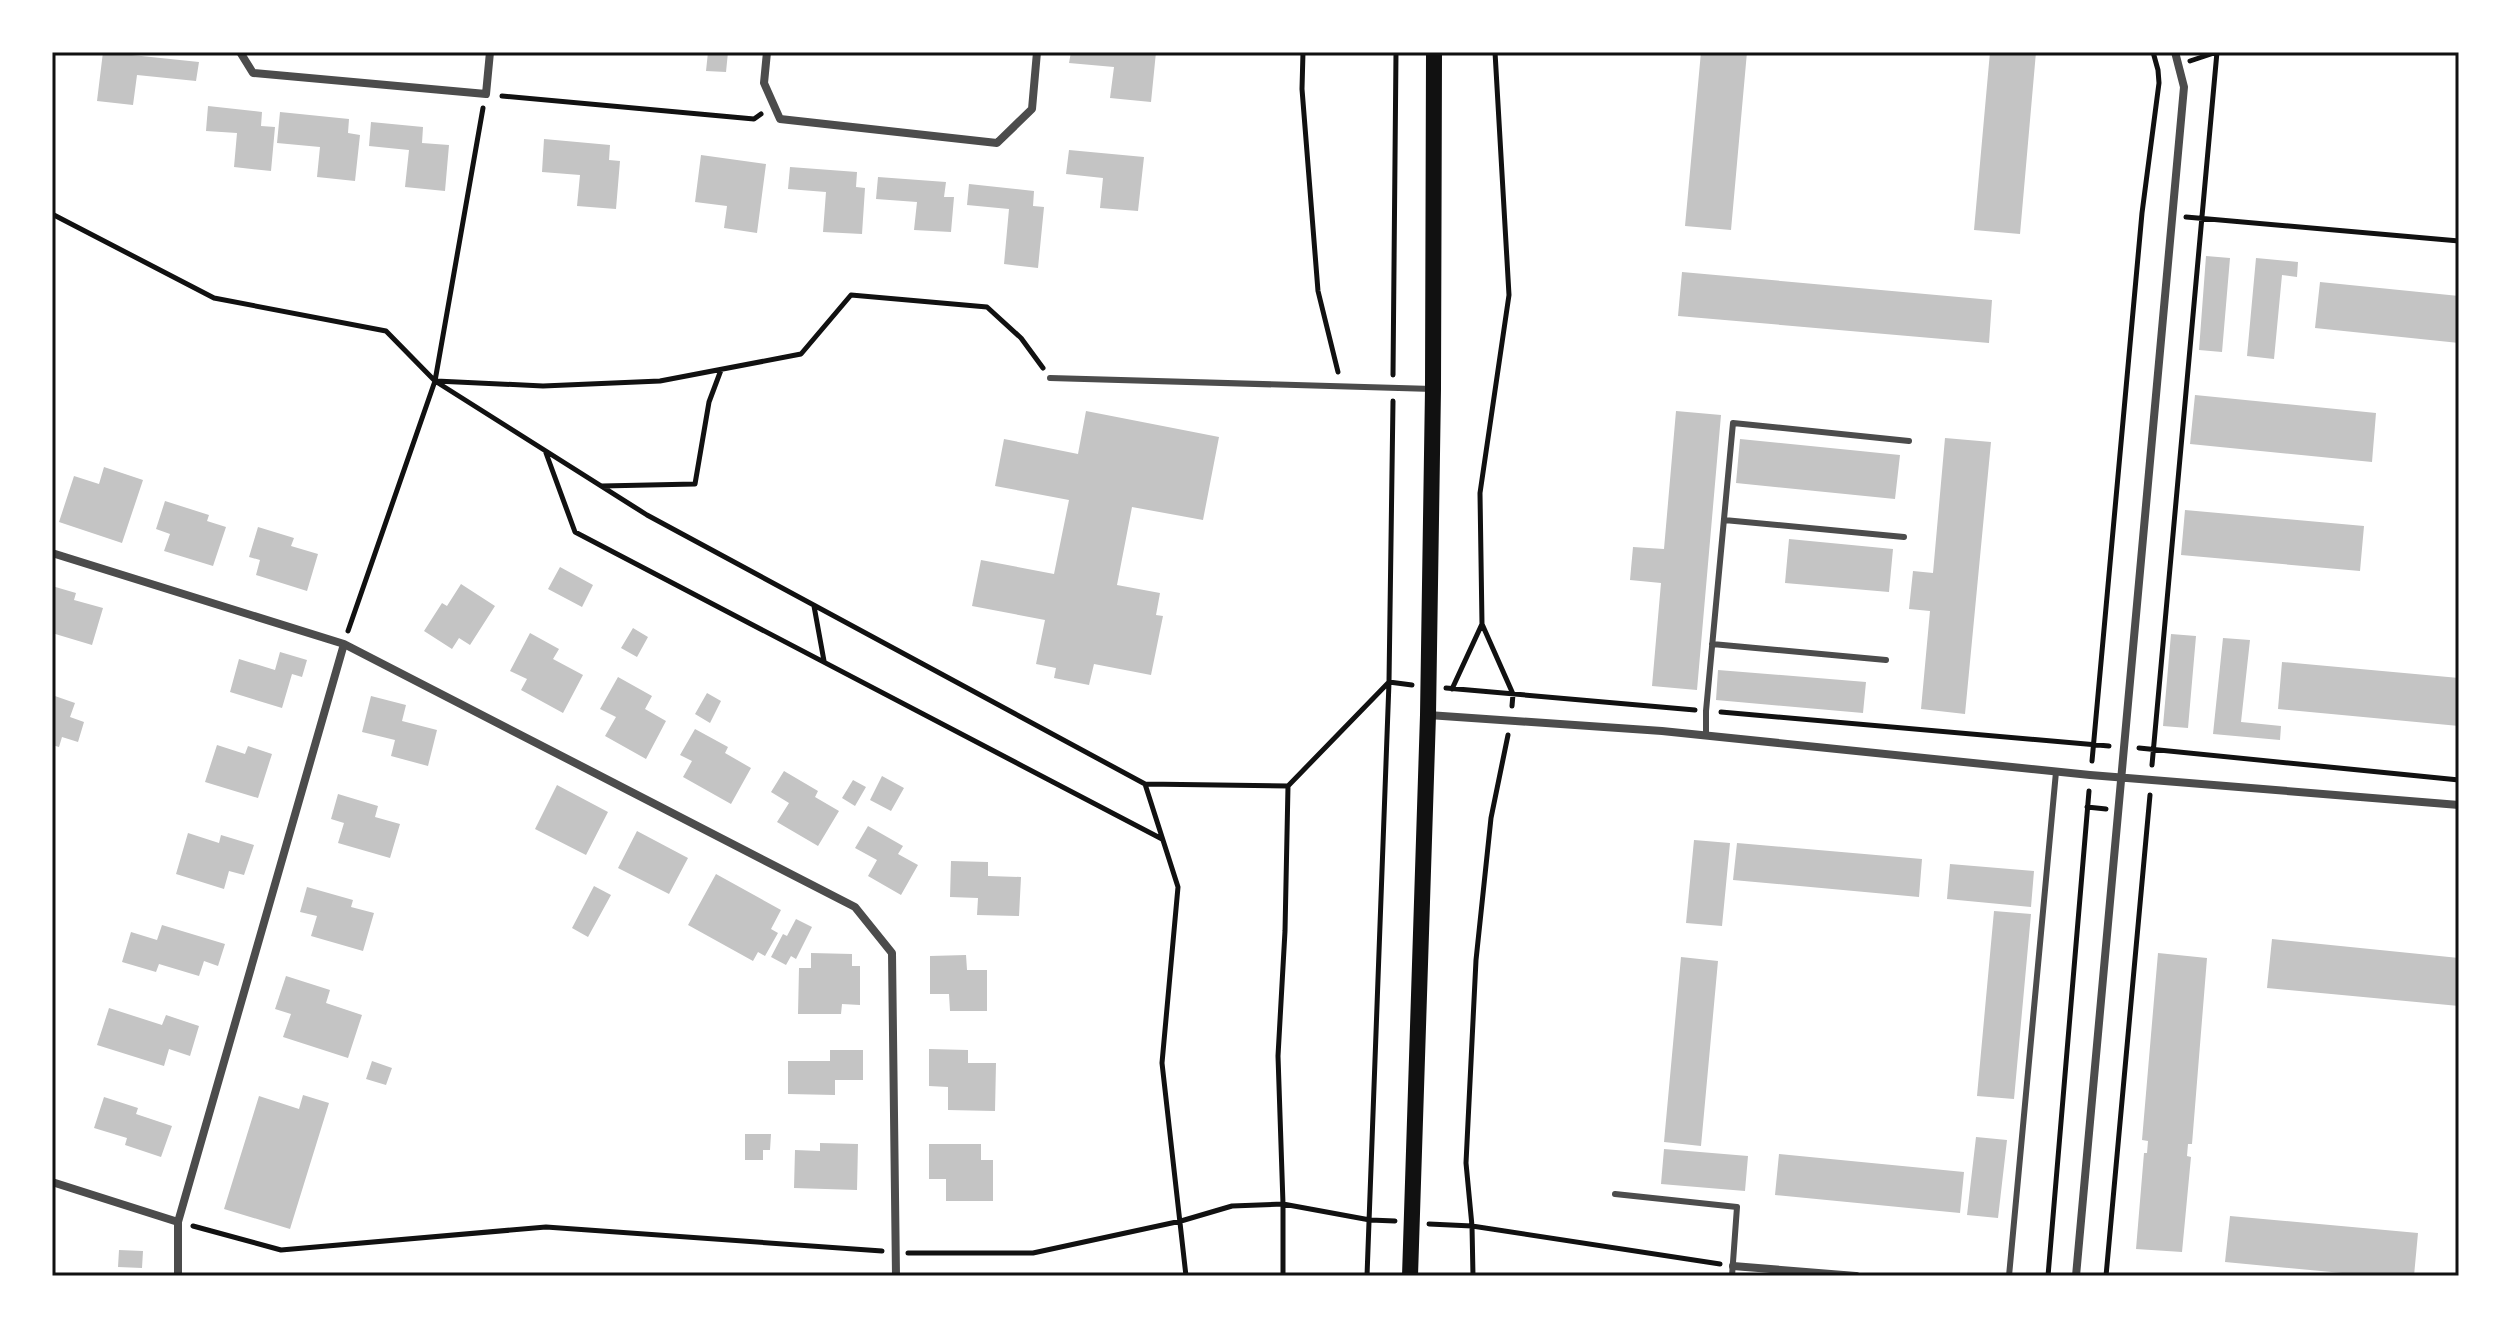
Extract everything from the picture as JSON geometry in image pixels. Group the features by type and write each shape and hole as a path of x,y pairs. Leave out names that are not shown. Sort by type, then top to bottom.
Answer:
{"main road":[{"path":"1410,1276 1428,715 1434,52"}],"street":[{"path":"240,52 253,73 486,94 490,52"},
{"path":"767,52 764,83 780,119 997,143 1032,109 1037,52"},
{"path":"2076,1276 2184,87 2175,52"},
{"path":"52,553 344,644 855,907 892,953 896,1276"},
{"path":"178,1276 178,1222 344,644"},
{"path":"1428,715 1706,736 2056,772 2459,805"},
{"path":"52,1182 178,1222"},
{"path":"1733,1266 1856,1276"}],"lane":[{"path":"1050,378 1433,389"},
{"path":"1706,736 1733,423 1909,441"},
{"path":"1724,520 1904,537"},
{"path":"1712,644 1886,660"},
{"path":"2009,1276 2056,772"},
{"path":"1615,1194 1737,1207 1732,1276"}],"path":[{"path":"1303,52 1302,89 1318,291 1341,387"},
{"path":"1367,1276 1389,682 1396,52"},
{"path":"1473,1276 1466,1163 1476,960 1491,818 1511,720 1513,694 1482,624 1480,493 1509,295 1495,52"},
{"path":"2048,1276 2142,213 2159,83 2153,52"},
{"path":"2106,1276 2217,52"},
{"path":"344,644 435,381 486,94 754,119 774,104"},
{"path":"2142,213 2459,241"},
{"path":"52,214 214,298 386,331 435,381 647,515 1145,784 1288,786"},
{"path":"435,381 543,386 660,381 801,354 851,295 987,307 1021,338 1050,378"},
{"path":"601,486 695,484 709,402 721,370"},
{"path":"546,452 575,532 1162,839"},
{"path":"814,606 824,662"},
{"path":"1452,689 1482,624"},
{"path":"1389,682 2153,749 2459,780"},
{"path":"1283,1276 1278,1056 1288,786 1389,682"},
{"path":"1145,784 1178,887 1162,1063 1186,1276"},
{"path":"178,1222 281,1250 546,1227 897,1252 1033,1253 1181,1221 1232,1206 1283,1204 1370,1220 1472,1226 1733,1266"}],"building":[{"path":"103,52 199,62 196,81 137,75 133,105 97,101"},
{"path":"708,52 728,52 726,72 706,71"},
{"path":"1071,52 1156,52 1151,102 1110,98 1114,67 1069,63"},
{"path":"1701,52 1747,52 1731,230 1685,226"},
{"path":"1990,52 2036,52 2020,234 1974,230"},
{"path":"208,106 262,112 261,126 275,127 271,171 234,167 237,133 206,131"},
{"path":"280,112 349,119 348,133 360,135 355,181 317,177 320,147 277,143"},
{"path":"371,122 423,127 422,143 449,145 445,191 405,187 409,150 369,146"},
{"path":"544,139 610,145 609,160 620,161 616,209 577,206 580,175 542,172"},
{"path":"1069,150 1144,157 1138,211 1100,208 1103,178 1066,174"},
{"path":"701,155 766,164 757,233 724,228 727,206 695,202"},
{"path":"790,167 857,172 856,187 865,188 862,234 823,232 826,192 788,189"},
{"path":"878,177 946,182 944,197 954,197 951,232 914,230 917,202 876,199"},
{"path":"969,184 1034,191 1033,206 1044,207 1038,268 1004,264 1009,209 967,205"},
{"path":"2206,256 2230,258 2222,352 2199,350"},
{"path":"2256,258 2298,262 2297,277 2282,275 2274,359 2247,356"},
{"path":"1682,272 1992,300 1989,343 1678,316"},
{"path":"2320,282 2459,296 2459,343 2315,328"},
{"path":"2195,395 2376,413 2372,462 2190,444"},
{"path":"1086,411 1219,437 1203,520 1132,507 1117,585 1160,593 1156,615 1163,616 1151,675 1094,664 1089,685 1054,678 1056,668 1036,664 1045,620 972,606 981,560 1054,574 1069,500 995,486 1004,439 1078,454"},
{"path":"1676,411 1721,415 1697,690 1652,686 1661,583 1630,580 1633,547 1664,549"},
{"path":"1945,438 1991,442 1965,714 1921,709 1930,611 1909,609 1913,571 1933,573"},
{"path":"1740,439 1900,455 1895,499 1736,483"},
{"path":"104,467 143,480 122,543 59,522 74,476 99,484"},
{"path":"165,501 209,515 207,521 226,527 213,566 164,551 170,534 156,529"},
{"path":"2185,510 2364,526 2360,571 2181,555"},
{"path":"258,527 294,538 291,546 318,554 307,591 256,575 260,560 249,557"},
{"path":"1789,539 1893,549 1889,592 1785,583"},
{"path":"560,567 593,585 582,607 548,589"},
{"path":"461,584 495,606 470,645 459,638 452,649 424,631 442,603 447,606"},
{"path":"52,586 76,593 74,600 103,608 92,645 52,633"},
{"path":"633,628 648,637 637,657 621,648"},
{"path":"530,633 559,649 553,659 583,675 563,713 521,690 527,679 510,671"},
{"path":"2171,634 2196,636 2188,728 2163,726"},
{"path":"2223,638 2250,640 2241,722 2281,726 2280,740 2213,734"},
{"path":"280,652 307,660 302,677 292,674 282,708 230,692 239,659 275,670"},
{"path":"2282,662 2459,678 2459,726 2278,709"},
{"path":"1718,670 1866,682 1863,713 1716,700"},
{"path":"618,677 652,696 645,709 666,721 646,759 605,736 616,717 600,709"},
{"path":"707,693 721,701 710,723 695,714"},
{"path":"52,695 75,703 70,717 84,722 78,742 62,737 59,747 52,745"},
{"path":"371,696 406,705 402,721 437,730 428,766 391,756 395,740 362,732"},
{"path":"695,729 728,747 725,753 751,768 731,804 683,777 692,761 680,755"},
{"path":"217,745 245,754 248,746 272,754 258,798 205,782"},
{"path":"784,771 818,791 815,797 839,811 818,846 777,822 789,803 771,792"},
{"path":"882,776 904,788 891,811 870,800"},
{"path":"853,780 866,787 855,806 842,798"},
{"path":"557,785 608,812 586,855 535,829"},
{"path":"338,794 378,806 375,817 400,824 390,858 338,843 344,823 331,819"},
{"path":"868,826 903,846 898,854 918,865 901,895 868,876 877,860 855,848"},
{"path":"637,831 688,858 669,894 618,868"},
{"path":"188,833 219,843 221,835 254,845 244,875 229,871 224,889 176,874"},
{"path":"1694,840 1730,843 1722,926 1686,923"},
{"path":"1737,843 1922,859 1919,897 1733,880"},
{"path":"951,861 988,862 988,876 1021,877 1019,916 977,915 978,898 950,897"},
{"path":"1950,864 2034,871 2031,907 1947,899"},
{"path":"716,874 781,910 771,929 778,933 765,956 758,952 753,961 688,925"},
{"path":"594,886 611,895 588,937 572,928"},
{"path":"307,887 353,900 351,907 374,913 363,951 311,936 317,916 300,912"},
{"path":"1994,911 2031,914 2014,1099 1977,1096"},
{"path":"796,919 812,927 796,959 791,956 786,965 771,957 783,934 787,936"},
{"path":"162,925 225,944 218,966 204,961 199,976 159,964 156,972 122,962 131,932 157,940"},
{"path":"2272,939 2459,958 2459,1006 2267,988"},
{"path":"811,953 852,954 852,966 860,966 860,1005 842,1004 841,1014 798,1014 799,968 811,968"},
{"path":"2158,953 2207,958 2192,1144 2188,1144 2187,1156 2191,1157 2182,1252 2136,1249 2144,1153 2147,1153 2148,1141 2142,1140"},
{"path":"966,955 967,970 987,970 987,1011 950,1011 949,994 930,994 930,956"},
{"path":"1681,957 1718,961 1701,1146 1664,1142"},
{"path":"286,976 330,990 326,1003 362,1015 348,1058 283,1037 291,1014 275,1009"},
{"path":"109,1008 162,1025 166,1015 199,1026 190,1056 169,1049 164,1066 97,1045"},
{"path":"929,1049 968,1050 968,1063 996,1063 995,1111 948,1110 948,1087 929,1086"},
{"path":"830,1050 863,1050 863,1080 835,1080 835,1095 788,1094 788,1061 830,1061"},
{"path":"372,1061 392,1068 386,1085 366,1079"},
{"path":"303,1095 329,1103 290,1229 224,1209 259,1096 299,1109"},
{"path":"104,1097 138,1108 136,1114 172,1126 161,1157 125,1145 127,1138 94,1128"},
{"path":"745,1134 771,1134 770,1150 763,1150 763,1160 745,1160"},
{"path":"1976,1137 2007,1140 1998,1218 1967,1215"},
{"path":"820,1143 858,1144 857,1190 794,1188 795,1150 820,1151"},
{"path":"929,1144 981,1144 981,1160 993,1160 993,1201 946,1201 946,1179 929,1179"},
{"path":"1664,1149 1748,1156 1745,1191 1661,1184"},
{"path":"1779,1154 1964,1172 1960,1213 1775,1195"},
{"path":"2230,1216 2418,1233 2414,1276 2374,1276 2225,1262"},
{"path":"119,1250 143,1251 142,1268 118,1267"}]}
